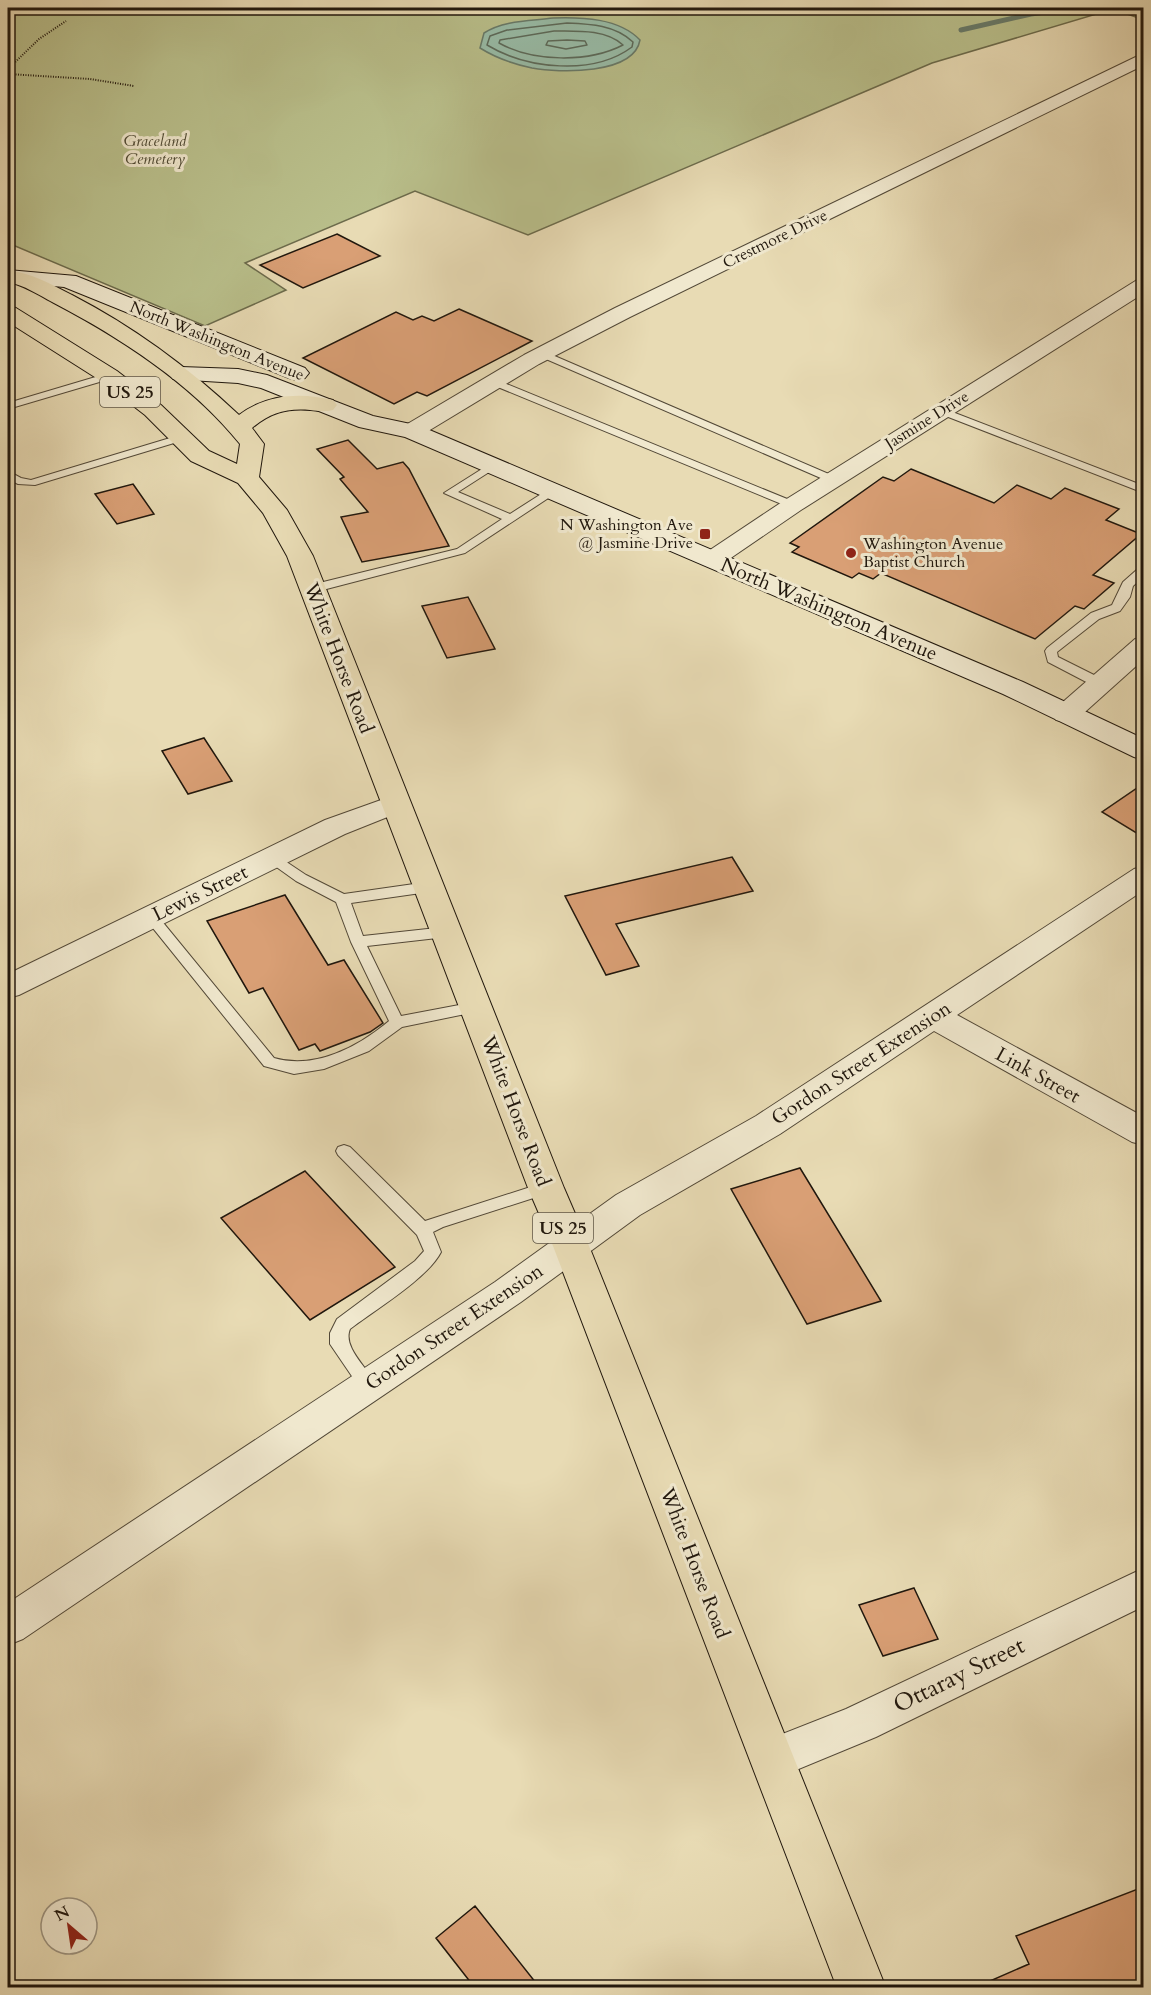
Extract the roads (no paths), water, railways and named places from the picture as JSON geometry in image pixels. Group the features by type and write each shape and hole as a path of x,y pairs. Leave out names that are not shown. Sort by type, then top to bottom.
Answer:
{"highway":[{"path":"9,280 135,365 156,371 181,374"},
{"name":"White Horse Road","path":"8,312 109,376 153,410 200,456 247,478 274,510 300,556 395,804 862,1988"},
{"name":"US 25","path":"181,374 239,426 252,444 247,478"},
{"path":"239,426 252,414 276,403 294,400 325,405"}],"main road":[{"name":"North Washington Avenue","path":"9,280 68,281 390,411 412,431"},
{"name":"North Washington Avenue","path":"181,374 238,376 267,382 367,422 412,431 1013,688 1143,751"}],"street":[{"name":"Crestmore Drive","path":"412,431 492,381 618,315 1052,105 1143,58"},
{"name":"Jasmine Drive","path":"713,559 793,505 1143,284"},
{"path":"1066,714 1143,645"},
{"name":"Lewis Street","path":"8,987 335,827 395,804"},
{"name":"Gordon Street Extension","path":"8,1626 508,1292 628,1205 768,1125 1143,876"},
{"name":"Link Street","path":"933,1016 1143,1134"},
{"name":"Ottaray Street","path":"772,1759 861,1723 1143,1586"}],"lane":[{"path":"543,354 834,480"},
{"path":"8,406 109,376"},
{"path":"492,381 793,505"},
{"path":"942,411 1143,490"},
{"path":"8,474 18,481 31,483 180,438"},
{"path":"493,465 450,492 511,519"},
{"path":"311,589 461,551 553,491"},
{"path":"1099,683 1052,658 1051,651 1095,616 1116,608 1125,597 1124,590 1127,585 1143,570"},
{"path":"273,858 301,878 342,900 428,887"},
{"path":"342,900 358,942 397,1022"},
{"path":"151,917 269,1062 294,1069 326,1062 380,1038 397,1022 475,1007"},
{"path":"358,942 446,932"},
{"path":"344,1151 423,1230 431,1244 432,1252 421,1266 343,1324 339,1333 339,1344 368,1386"},
{"path":"423,1230 437,1222 546,1188"}],"water":[{"path":"553,18 600,20 622,27 640,40 635,51 624,60 610,66 576,71 544,70 511,63 480,48 484,33 492,29 518,22"}],"waterway":[{"path":"961,30 1031,14 1073,8"}],"place":[{"name":"N Washington Ave @ Jasmine Drive","path":"705,534"},
{"name":"Washington Avenue Baptist Church","path":"851,553"}],"park label":[{"name":"Graceland Cemetery","path":"155,150"}]}
